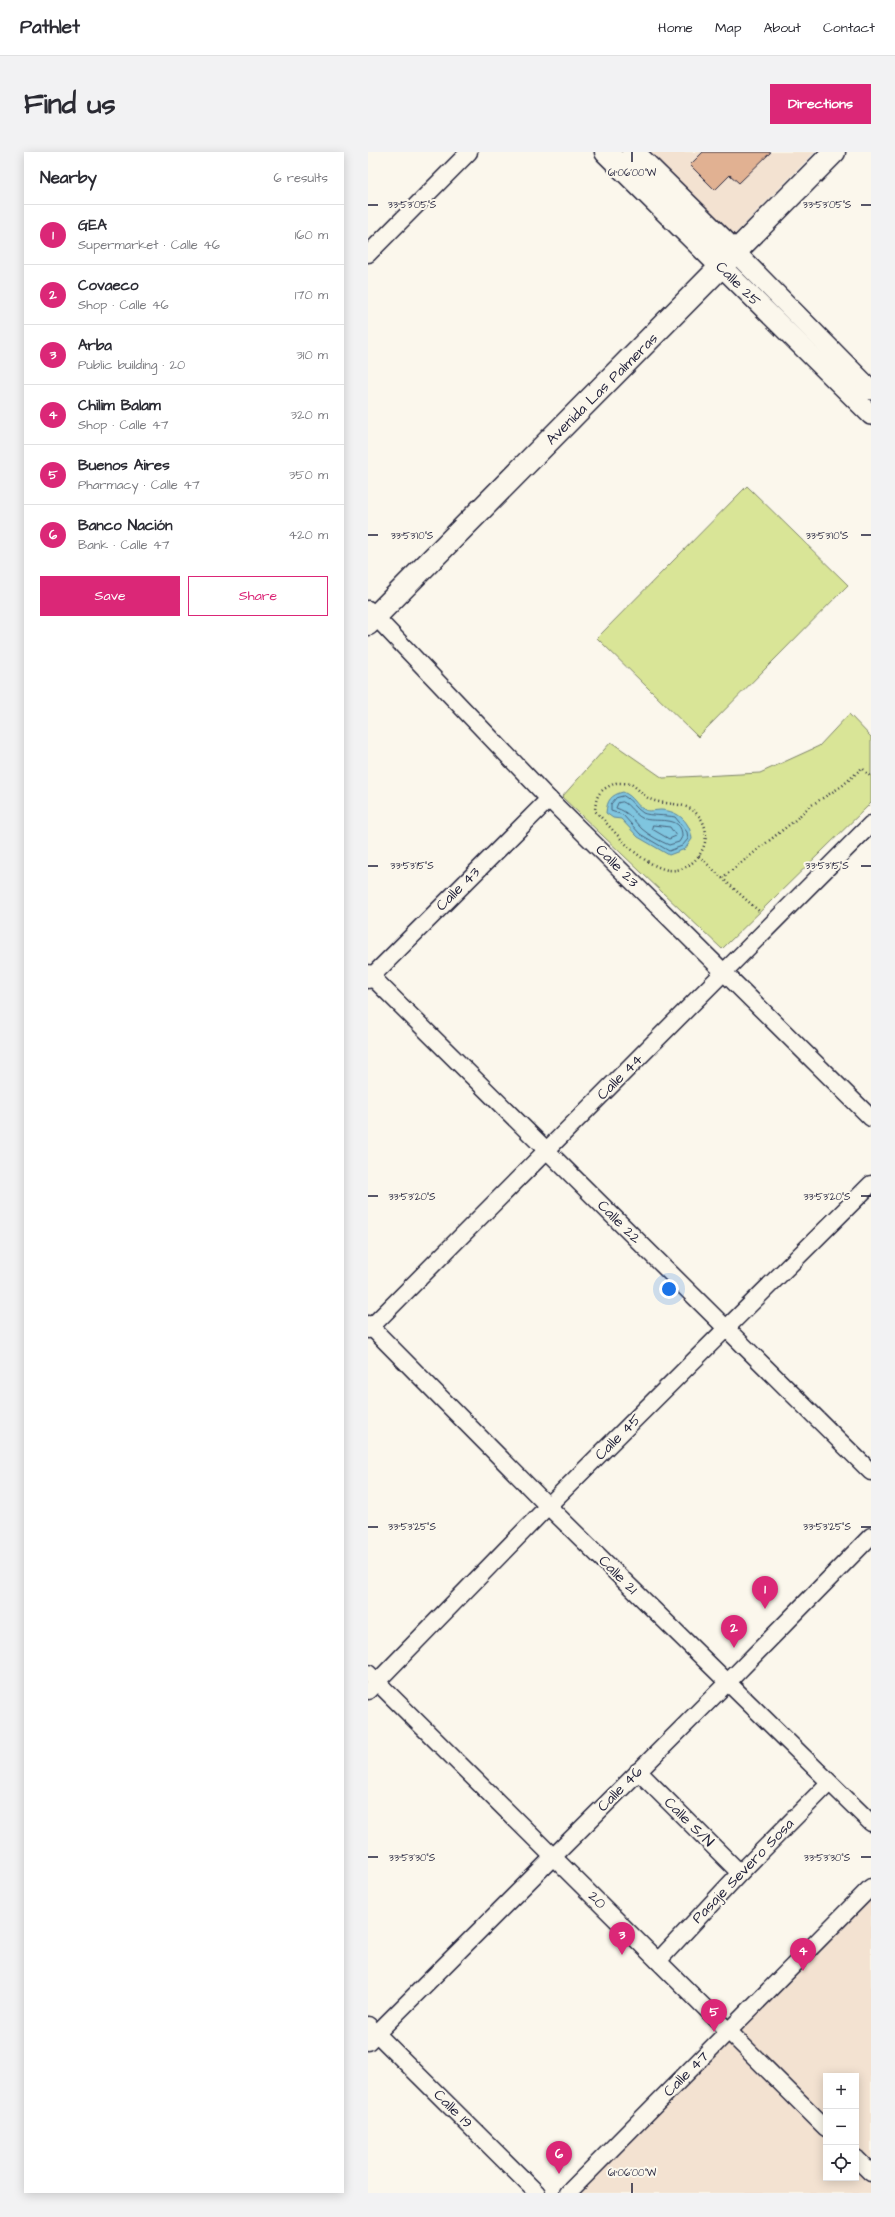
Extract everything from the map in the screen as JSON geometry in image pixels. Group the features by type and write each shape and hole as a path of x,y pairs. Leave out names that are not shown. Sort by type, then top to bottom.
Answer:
{"main road":[{"name":"Calle 25","path":"606,152 724,255"},
{"name":"Calle 25","path":"633,152 724,255"},
{"name":"Avenida Las Palmeras","path":"724,255 815,152"},
{"name":"Avenida Las Palmeras","path":"370,613 724,255 834,152"}],"street":[{"path":"368,254 469,152"},
{"name":"Calle 25","path":"724,255 871,390"},
{"name":"Calle 25","path":"724,255 871,415"},
{"name":"Calle 23","path":"370,613 549,799 871,1118"},
{"name":"Calle 43","path":"369,976 549,799"},
{"name":"Calle 44","path":"369,1327 871,824"},
{"name":"Calle 22","path":"369,976 547,1150 871,1472"},
{"name":"Calle 45","path":"371,1682 871,1184"},
{"name":"Calle 21","path":"369,1327 727,1683 871,1823"},
{"name":"Calle 46","path":"371,2034 727,1683 871,1536"},
{"name":"20","path":"371,1682 553,1856 823,2125"},
{"name":"Calle S/N","path":"638,1771 740,1873"},
{"name":"Pasaje Severo Sosa","path":"658,1961 740,1873 829,1783"},
{"name":"Calle 47","path":"568,2193 871,1887"},
{"name":"Calle 19","path":"371,2034 537,2193"},
{"path":"859,2161 871,2173"}],"path":[{"path":"722,878 794,821 810,806 842,786 862,768 871,777"},
{"path":"616,783 631,784 649,799 665,804 680,805 695,811 705,822 707,835 699,856 680,870 665,869 648,863 632,850 595,811 596,798 603,789 616,783"},
{"path":"699,856 760,912"}],"shaded area":[{"path":"633,152 815,152 726,243"},
{"path":"871,1891 871,2193 573,2193"}],"green space":[{"path":"747,486 848,585 698,737 597,638"},
{"path":"849,714 871,737 871,803 722,949 562,797 611,742 663,778 760,773 819,746"}],"water":[{"path":"623,792 630,796 645,810 667,811 682,818 689,827 692,839 685,849 669,855 638,837 621,819 613,818 606,813 607,805 610,799"}],"building":[{"path":"703,152 771,152 739,183 730,175 715,190 690,165"}],"place":[{"name":"GEA","path":"765,1609"},
{"name":"Covaeco","path":"734,1648"},
{"name":"Arba","path":"622,1955"},
{"name":"Chilim Balam","path":"803,1971"},
{"name":"Buenos Aires","path":"714,2032"},
{"name":"Banco Nación","path":"559,2174"}]}
